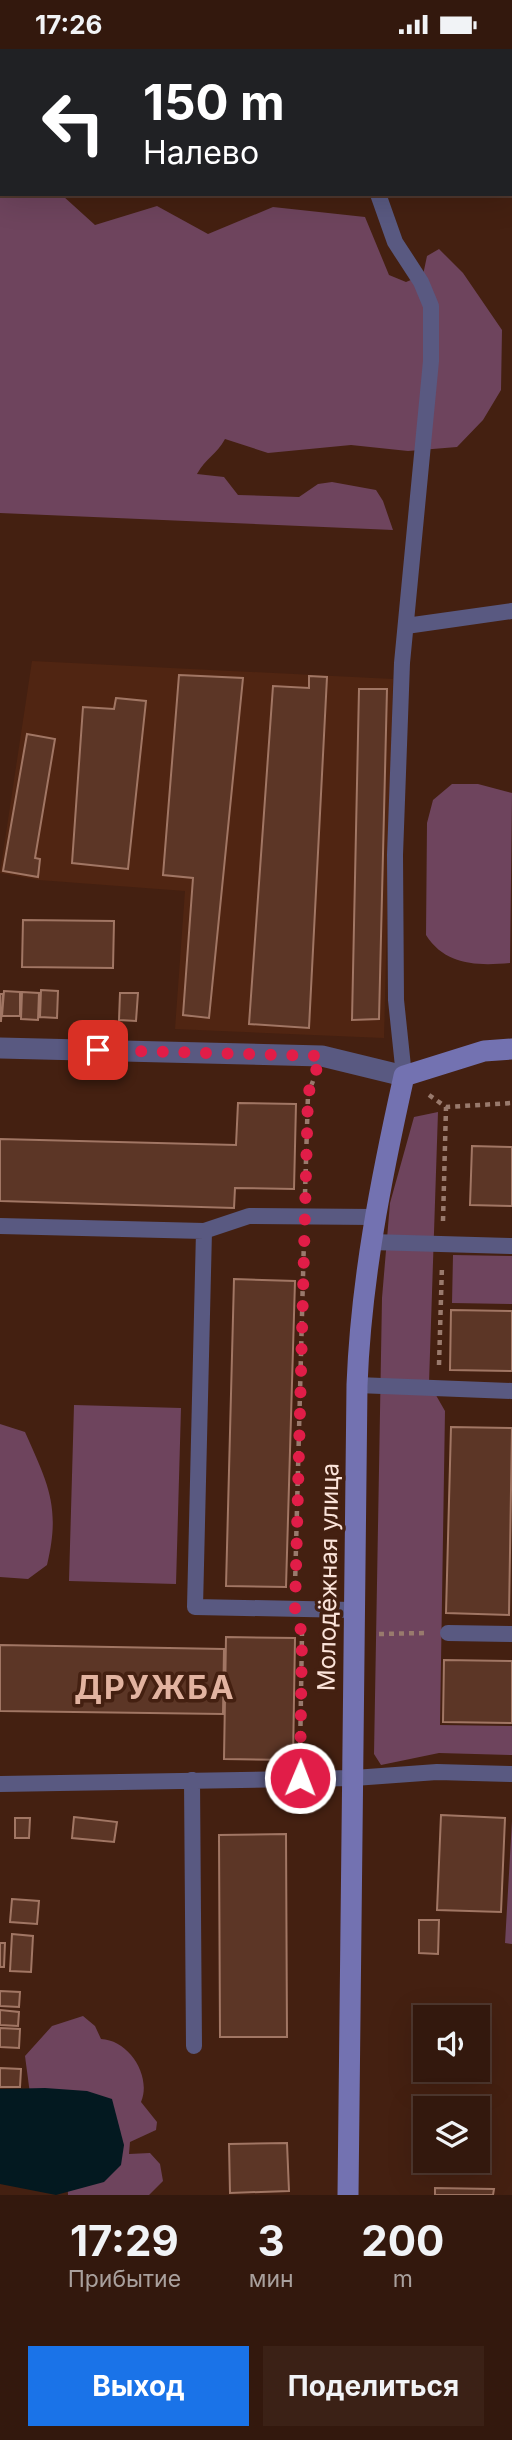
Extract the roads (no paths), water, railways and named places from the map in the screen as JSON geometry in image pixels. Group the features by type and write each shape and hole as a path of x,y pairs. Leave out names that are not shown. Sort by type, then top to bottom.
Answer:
{"street":[{"path":"0,1048 321,1056 404,1076 484,1051 512,1049"},
{"name":"Молодёжная улица","path":"348,2195 354,1777 353,1610 359,1339 374,1217 404,1076"}],"lane":[{"path":"380,196 395,242 421,282 431,306 431,361 402,663 395,855 396,1000 404,1076"},
{"path":"406,626 512,611"},
{"path":"0,1226 204,1231 249,1216 374,1217"},
{"path":"204,1231 194,1607 353,1610"},
{"path":"371,1242 512,1246"},
{"path":"357,1385 512,1391"},
{"path":"448,1633 512,1634"},
{"path":"0,1784 354,1777 438,1772 512,1774"},
{"path":"192,1780 194,2046"}],"water":[{"path":"0,2089 87,2091 112,2099 124,2145 121,2165 104,2182 56,2195 0,2184"}],"district":[{"name":"ДРУЖБА","path":"155,1687"}]}
